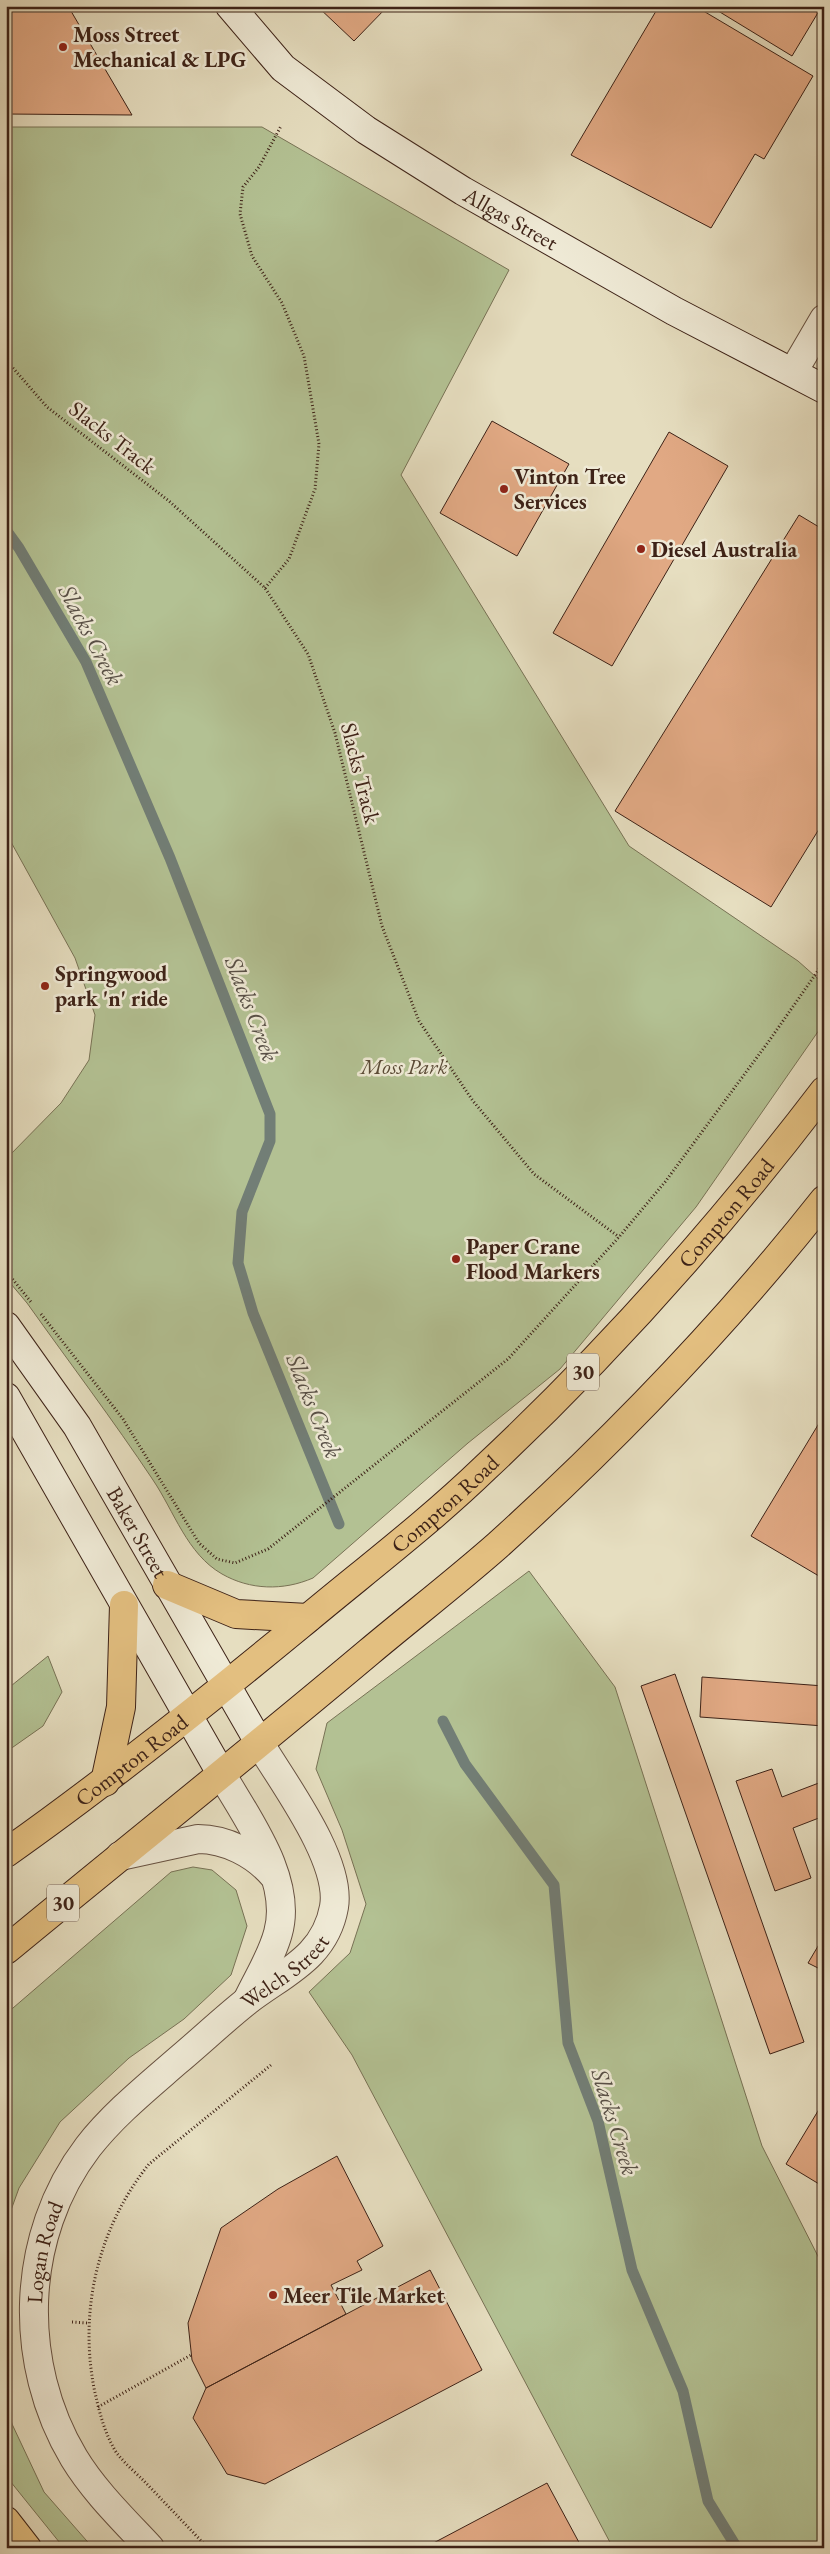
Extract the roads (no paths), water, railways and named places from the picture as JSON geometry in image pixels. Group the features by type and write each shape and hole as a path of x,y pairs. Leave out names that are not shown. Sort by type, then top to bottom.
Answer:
{"main road":[{"name":"Compton Road","path":"6,1852 105,1782 189,1716 484,1470 666,1285 759,1176 824,1091"},
{"name":"30","path":"6,1950 260,1744 496,1546 554,1492 697,1347 762,1276 824,1200"},
{"path":"168,1585 236,1614 308,1618"},
{"path":"105,1782 121,1707 124,1605"},
{"path":"6,2521 27,2548"}],"street":[{"name":"Allgas Street","path":"230,6 283,68 366,130 462,191 648,296 824,388"},
{"path":"793,372 824,319"},
{"name":"Baker Street","path":"6,1326 77,1426 260,1744"},
{"name":"Baker Street","path":"6,1397 222,1775"},
{"name":"Welch Street","path":"248,2001 303,1964 323,1936 331,1916 335,1893 325,1855 260,1744"},
{"name":"Welch Street","path":"222,1775 259,1840 277,1880 282,1906 279,1932 248,2001"},
{"path":"120,1856 198,1840 212,1840 224,1842 248,1854 277,1880"},
{"name":"Logan Road","path":"150,2548 89,2480 62,2436 47,2396 34,2339 34,2304 37,2271 53,2210 68,2178 87,2149 129,2103 248,2001"}],"waterway":[{"name":"Slacks Creek","path":"6,530 19,548 86,662 170,858 270,1114 270,1141 242,1212 238,1263 253,1313 339,1524"},
{"name":"Slacks Creek","path":"443,1721 465,1764 554,1885 568,2043 598,2121 632,2270 683,2391 708,2501 737,2548"}],"place":[{"name":"Moss Street Mechanical & LPG","path":"63,47"},
{"name":"Vinton Tree Services","path":"504,489"},
{"name":"Diesel Australia","path":"641,549"},
{"name":"Springwood park 'n' ride","path":"45,986"},
{"name":"Paper Crane Flood Markers","path":"456,1259"},
{"name":"Meer Tile Market","path":"273,2295"}],"park label":[{"name":"Moss Park","path":"404,1066"}]}
